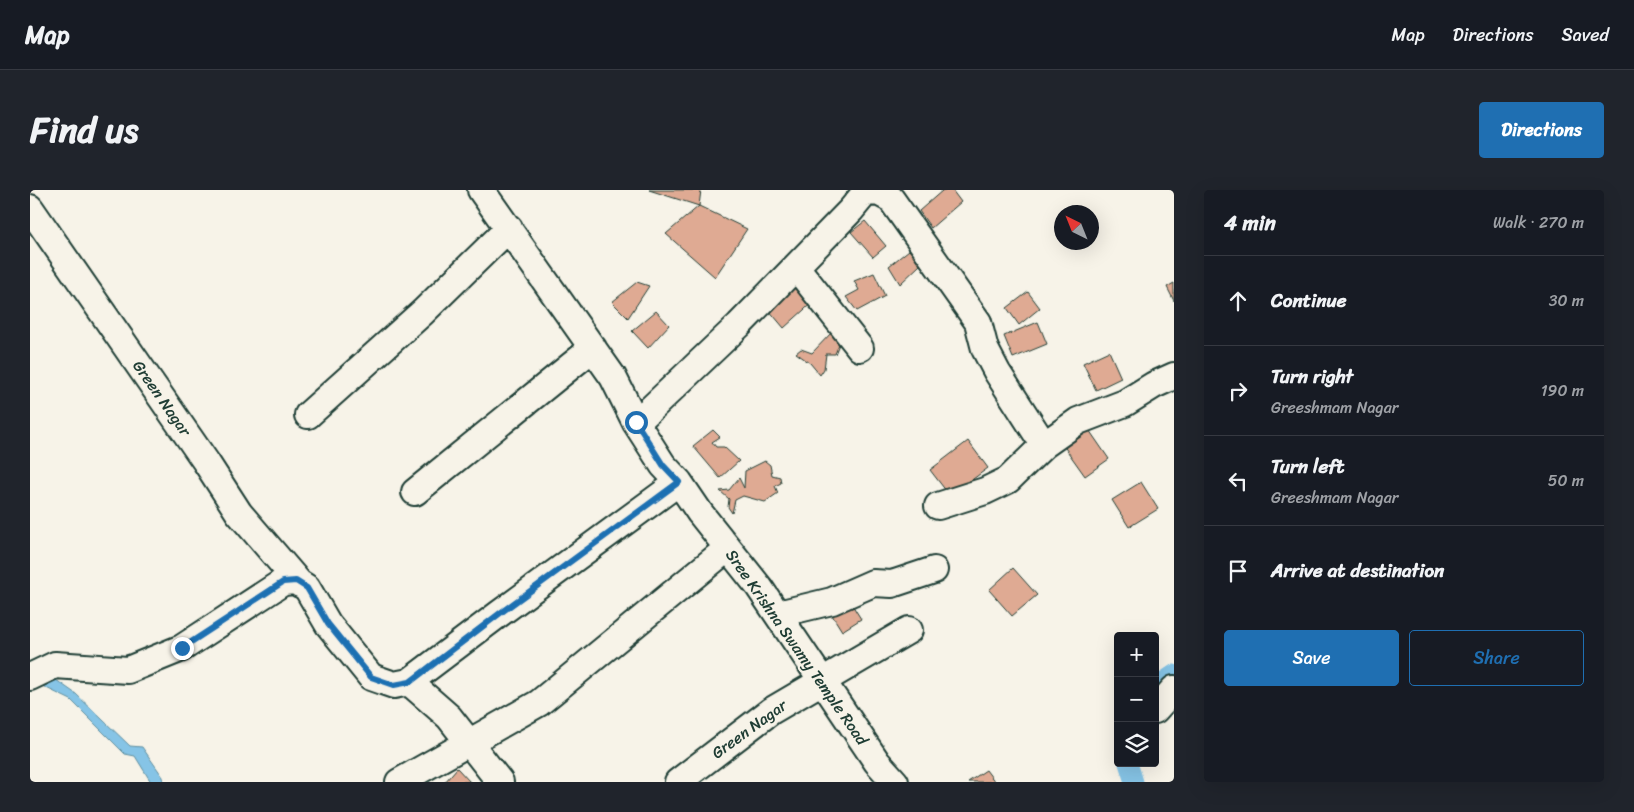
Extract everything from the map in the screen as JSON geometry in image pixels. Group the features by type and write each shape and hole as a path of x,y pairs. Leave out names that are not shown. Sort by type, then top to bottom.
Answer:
{"street":[{"name":"Sree Krishna Swamy Temple Road","path":"481,190 613,377 636,422 663,465 679,482 700,513 759,587 877,762 895,782"},
{"path":"636,422 739,325 796,267 851,210 863,191 878,192 891,199 978,322 985,349 997,372 1044,444"},
{"name":"Green Nagar","path":"30,208 206,462 239,513 300,584 307,588 328,624 371,677 394,685 410,682"},
{"path":"308,415 423,312 509,228"},
{"path":"796,267 860,348"},
{"path":"415,492 593,348"},
{"path":"938,506 985,491 1008,480 1044,444 1078,421 1125,403 1154,385 1174,376"},
{"path":"500,782 449,717 410,682 679,482"},
{"path":"399,782 539,703 728,548"},
{"path":"778,614 832,601 873,583 892,584 934,570"},
{"path":"30,677 55,664 128,670 182,648 283,582 296,581 300,584"},
{"name":"Green Nagar","path":"678,782 771,711 909,630"},
{"path":"1159,705 1174,688"}],"water":[{"path":"46,673 76,694 130,746 142,747 163,777 164,782 151,782 135,756 125,754 71,700 34,682"}],"building":[{"path":"649,190 701,190 699,206"},
{"path":"943,190 952,190 961,202 931,228 919,211"},
{"path":"699,206 747,229 715,277 666,234"},
{"path":"865,221 886,246 873,257 851,232"},
{"path":"909,250 921,264 900,284 889,266"},
{"path":"874,273 885,296 857,311 846,297 859,290 854,281"},
{"path":"796,279 815,300 784,328 768,309"},
{"path":"637,282 649,286 628,318 612,302"},
{"path":"1174,283 1174,301 1167,287"},
{"path":"1028,292 1040,308 1019,325 1007,308"},
{"path":"656,311 669,325 648,348 632,331"},
{"path":"1038,322 1047,344 1013,358 1004,336"},
{"path":"833,331 841,339 835,354 826,354 824,369 820,375 810,363 796,353 801,349 812,353"},
{"path":"1109,351 1121,378 1096,390 1083,363"},
{"path":"1087,427 1109,459 1085,476 1063,445"},
{"path":"713,430 720,437 712,442 716,447 724,447 739,461 720,478 693,446"},
{"path":"968,441 988,468 950,496 930,470"},
{"path":"765,461 770,465 772,475 780,477 781,483 775,486 778,493 765,502 743,496 735,500 732,513 728,507 729,499 720,491 729,490 739,478 744,488 745,471"},
{"path":"1141,482 1158,509 1129,527 1112,500"},
{"path":"1013,568 1037,595 1012,616 989,590"},
{"path":"851,603 861,619 842,631 832,615"},
{"path":"457,768 470,782 445,782"},
{"path":"986,770 995,782 968,782"}],"waterway":[{"path":"1159,684 1174,674"},
{"path":"1129,767 1134,782"}],"route":[{"path":"182,648 283,582 296,581 307,588 328,624 371,677 394,685 410,682 679,482 663,465 636,422"}]}
